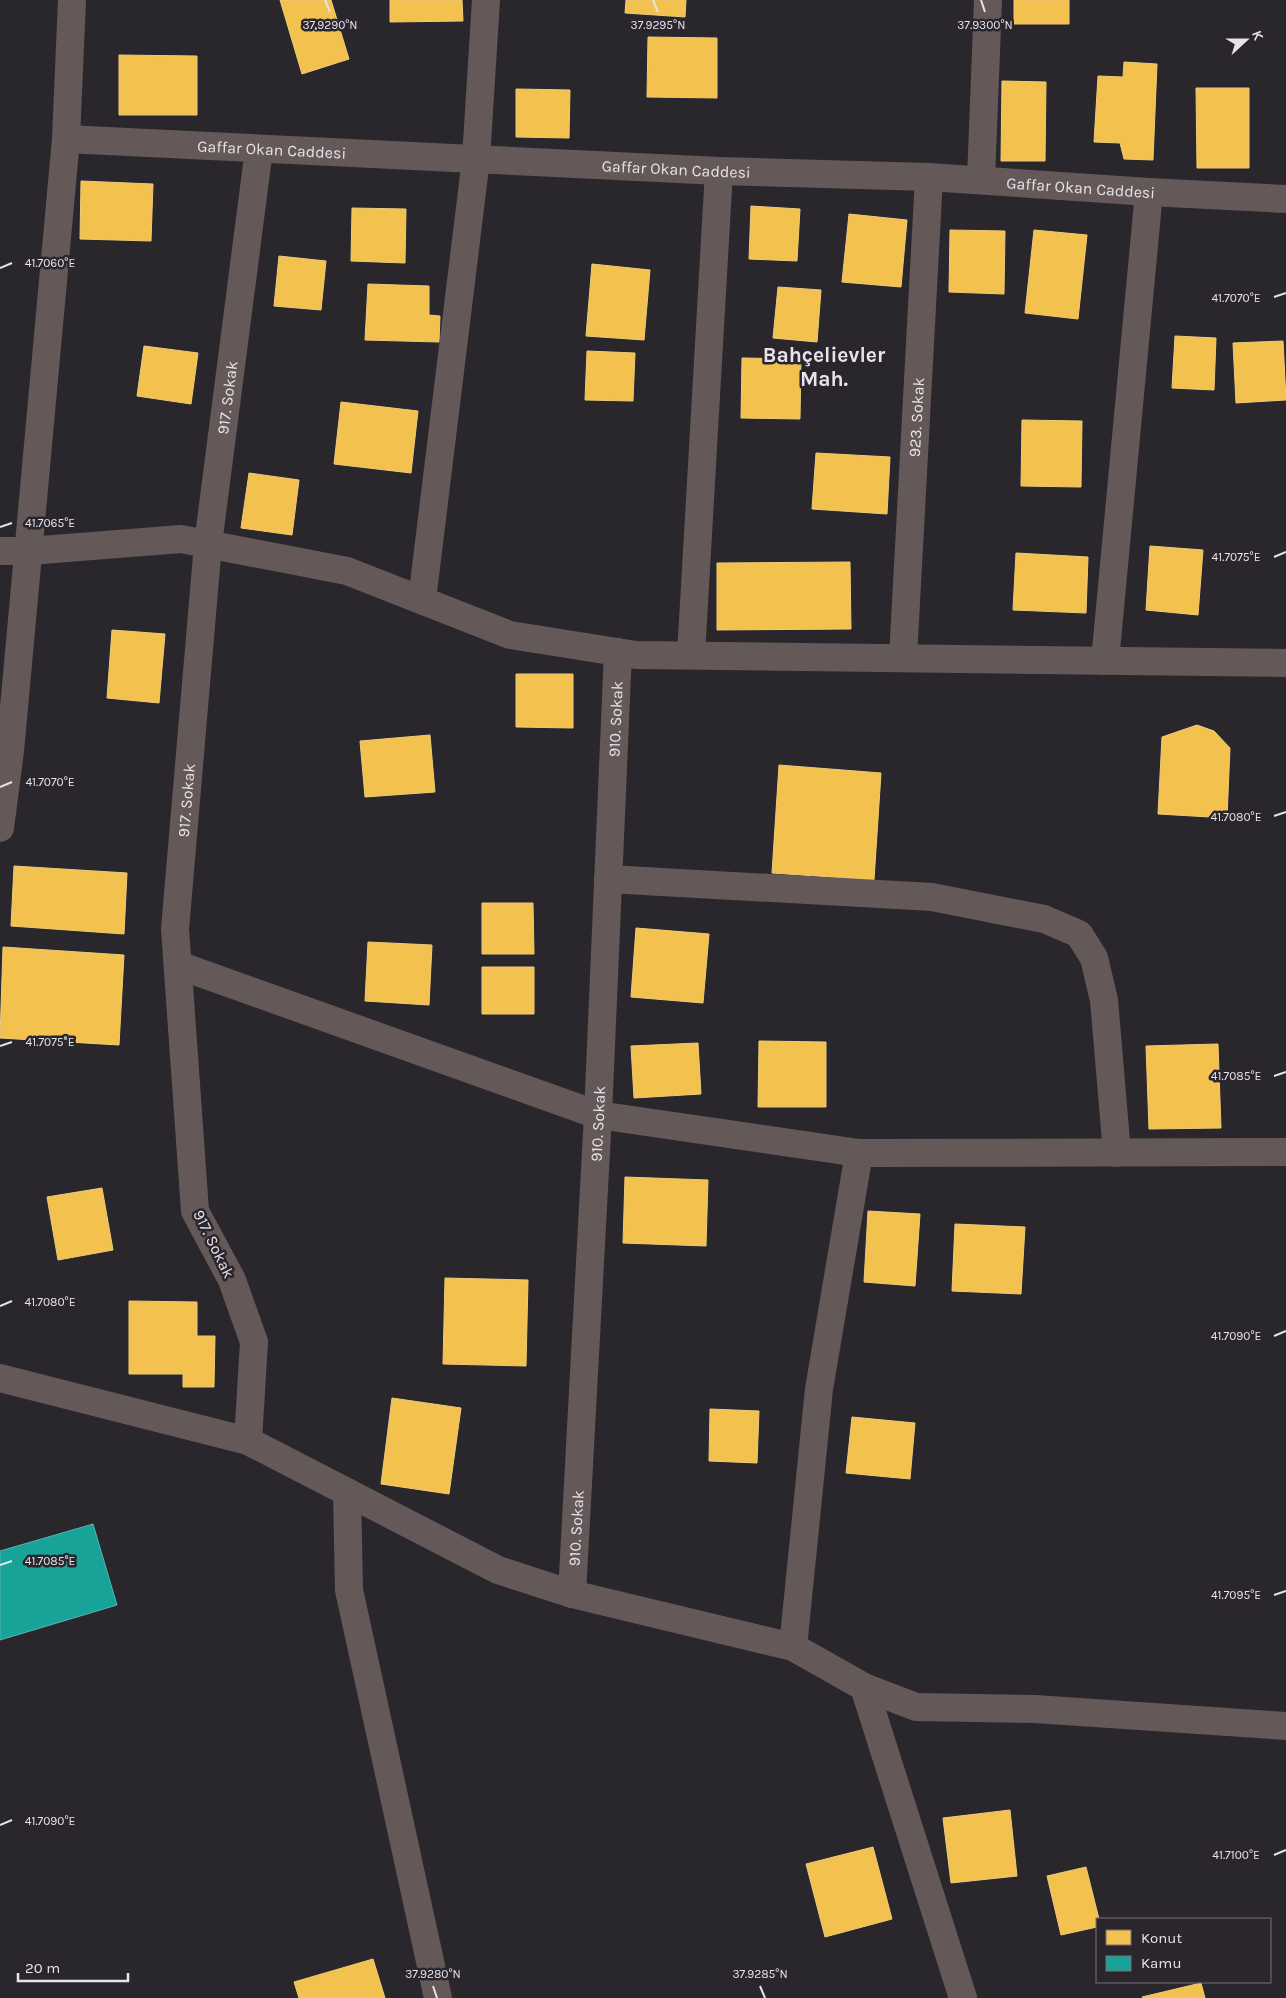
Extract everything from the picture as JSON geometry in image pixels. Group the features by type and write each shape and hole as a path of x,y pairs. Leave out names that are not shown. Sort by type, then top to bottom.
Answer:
{"street":[{"path":"0,828 10,751 66,139 72,0"},
{"path":"422,600 476,159 486,0"},
{"path":"982,179 988,0"},
{"name":"Gaffar Okan Caddesi","path":"66,139 719,171 982,179 1149,192 1286,199"},
{"name":"917. Sokak","path":"248,1441 254,1342 232,1280 194,1211 175,929 208,544 259,149"},
{"path":"691,655 719,171"},
{"name":"923. Sokak","path":"903,658 929,177"},
{"path":"1104,660 1149,192"},
{"path":"0,551 29,551 181,539 348,571 510,635 636,655 1286,663"},
{"name":"910. Sokak","path":"572,1594 598,1115 618,652"},
{"path":"608,879 932,898 1044,919 1079,934 1094,958 1104,1000 1116,1153"},
{"path":"178,965 598,1115 859,1153 1286,1152"},
{"path":"793,1647 819,1389 859,1153"},
{"path":"0,1378 248,1441 498,1570 572,1594 793,1647 864,1687 916,1706 1034,1709 1286,1726"},
{"path":"347,1492 349,1590 438,1998"},
{"path":"864,1687 963,1998"}],"building: Konut":[{"path":"280,0 331,0 349,59 302,74"},
{"path":"390,0 462,0 463,21 390,22"},
{"path":"626,0 686,0 685,17 625,13"},
{"path":"1014,0 1069,0 1069,24 1014,24"},
{"path":"648,37 717,38 717,98 647,97"},
{"path":"119,55 197,56 197,115 119,115"},
{"path":"1124,62 1157,64 1153,160 1124,159 1120,143 1094,142 1098,76 1123,77"},
{"path":"1002,81 1046,82 1045,161 1001,161"},
{"path":"1196,88 1249,88 1249,168 1197,168"},
{"path":"516,89 570,90 569,138 516,137"},
{"path":"81,181 153,184 151,241 80,239"},
{"path":"751,206 800,209 797,261 749,259"},
{"path":"352,208 406,209 405,263 351,261"},
{"path":"849,214 907,220 901,287 842,282"},
{"path":"950,230 1005,231 1004,294 949,292"},
{"path":"1034,230 1087,235 1078,319 1025,313"},
{"path":"279,256 326,261 321,310 274,306"},
{"path":"592,264 650,270 644,340 586,336"},
{"path":"368,284 429,286 429,315 440,316 439,342 365,340"},
{"path":"778,287 821,290 817,342 773,338"},
{"path":"1175,336 1216,338 1214,390 1172,388"},
{"path":"1283,341 1286,400 1236,403 1233,343"},
{"path":"144,346 198,353 191,404 137,396"},
{"path":"587,351 635,353 633,401 585,400"},
{"path":"742,358 801,359 800,419 741,418"},
{"path":"341,402 418,411 411,473 334,464"},
{"path":"1022,420 1082,421 1081,487 1021,486"},
{"path":"816,453 890,457 887,514 812,509"},
{"path":"249,473 299,480 292,535 241,528"},
{"path":"1150,546 1203,550 1198,615 1146,610"},
{"path":"1016,553 1088,557 1086,613 1013,610"},
{"path":"850,562 851,629 717,630 717,563"},
{"path":"112,630 165,634 159,703 107,698"},
{"path":"516,674 573,674 573,728 516,727"},
{"path":"1197,725 1214,731 1230,748 1227,818 1158,814 1162,737"},
{"path":"430,735 435,792 365,797 360,741"},
{"path":"779,765 881,773 874,880 772,873"},
{"path":"14,866 127,873 124,934 11,926"},
{"path":"482,903 533,903 534,954 482,954"},
{"path":"636,928 709,934 703,1003 631,997"},
{"path":"368,942 432,945 429,1005 365,1001"},
{"path":"3,947 124,955 119,1045 0,1038"},
{"path":"482,967 534,967 534,1014 482,1014"},
{"path":"759,1041 826,1042 826,1107 758,1107"},
{"path":"698,1043 701,1094 634,1098 631,1046"},
{"path":"1218,1044 1221,1128 1149,1129 1146,1046"},
{"path":"625,1177 708,1180 706,1246 623,1243"},
{"path":"102,1188 113,1250 58,1260 47,1197"},
{"path":"868,1211 920,1214 915,1286 864,1282"},
{"path":"955,1224 1025,1227 1021,1294 952,1291"},
{"path":"445,1278 528,1280 526,1366 443,1364"},
{"path":"129,1301 197,1302 197,1336 215,1336 214,1387 183,1387 183,1374 129,1374"},
{"path":"392,1398 461,1408 449,1494 381,1484"},
{"path":"710,1409 759,1411 757,1463 709,1461"},
{"path":"852,1417 915,1423 910,1479 846,1473"},
{"path":"1010,1810 1017,1876 951,1883 943,1818"},
{"path":"873,1847 892,1919 825,1937 806,1864"},
{"path":"1086,1867 1099,1918 1096,1918 1096,1927 1061,1935 1047,1876"},
{"path":"373,1959 385,1998 299,1998 294,1982"},
{"path":"1201,1983 1205,1998 1142,1997"}],"building: Kamu":[{"path":"93,1524 117,1605 0,1640 0,1551"}],"district":[{"name":"Bahçelievler Mah.","path":"824,367"}]}
